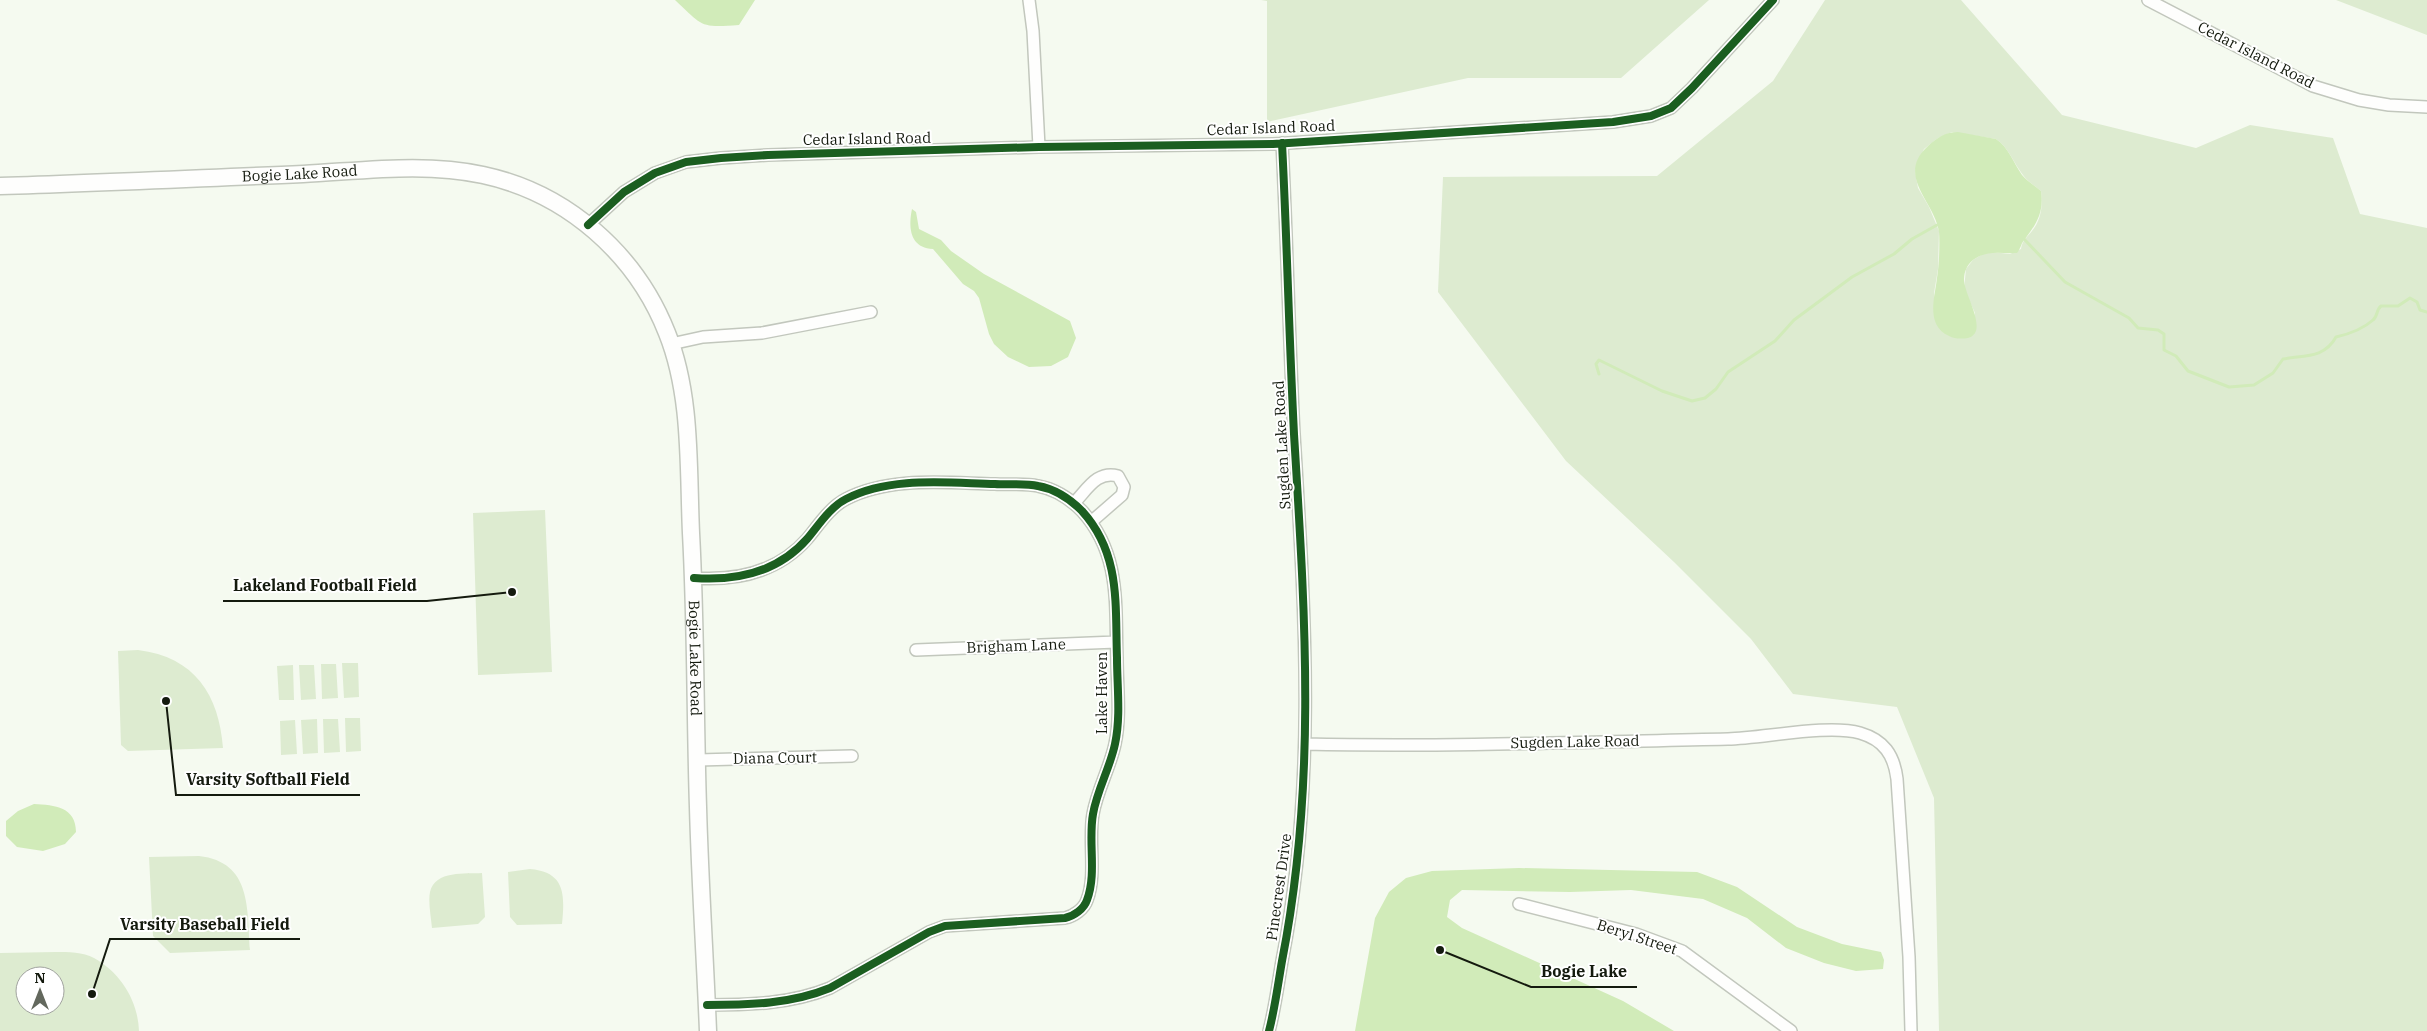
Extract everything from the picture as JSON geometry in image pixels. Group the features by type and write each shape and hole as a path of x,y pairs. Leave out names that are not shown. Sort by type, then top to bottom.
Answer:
{"main road":[{"name":"Bogie Lake Road","path":"0,186 388,170 443,170 483,175 519,186 554,202 588,225 618,253 640,282 657,310 671,344 681,383 685,412 694,578 698,806 708,1031"}],"street":[{"path":"1029,0 1033,31 1039,147"},
{"name":"Cedar Island Road","path":"588,225 624,192 655,173 686,162 721,158 1039,147 1282,143 1613,122 1651,116 1671,108 1774,0"},
{"name":"Cedar Island Road","path":"2148,0 2314,86 2359,100 2389,105 2427,107"},
{"name":"Sugden Lake Road","path":"1282,143 1293,409 1306,629 1305,744 1406,746 1739,738 1844,730 1876,738 1890,752 1895,764 1897,779 1909,957 1911,1031"},
{"path":"671,344 703,337 762,333 871,312"},
{"path":"1074,503 1099,476 1108,473 1118,476 1124,487 1122,496 1091,522"},
{"name":"Lake Haven","path":"694,578 740,576 777,564 792,554 844,499 868,490 899,485 1037,485 1060,494 1074,503 1091,522 1106,546 1113,573 1116,642 1118,713 1116,743 1093,814 1090,892 1083,907 1071,917 1065,918 945,926 929,932 813,996 770,1003 707,1005"},
{"name":"Brigham Lane","path":"916,650 1116,642"},
{"name":"Pinecrest Drive","path":"1269,1031 1293,904 1302,822 1305,744"},
{"name":"Diana Court","path":"698,760 852,756"},
{"name":"Beryl Street","path":"1519,904 1626,931 1682,951 1791,1031"}],"shaded area":[{"path":"675,0 755,0 739,25 716,26 697,20"},
{"path":"1261,0 1709,0 1621,78 1468,78 1267,122 1267,1"},
{"path":"1825,0 1961,0 2062,115 2196,148 2250,125 2333,138 2360,214 2427,228 2427,1031 1939,1031 1934,798 1897,707 1793,694 1751,639 1674,562 1566,461 1438,292 1443,177 1657,176 1773,81","holes":["1952,132 1996,139 2008,151 2025,177 2041,191 2041,212 2021,249 2010,254 1992,252 1983,254 1973,260 1966,269 1964,289 1975,313 1970,337 1953,337 1939,327 1934,293 1938,269 1939,231 1929,207 1918,188 1915,171 1924,149 1938,138"]},
{"path":"2336,0 2427,0 2427,35"},
{"path":"1958,132 1996,139 2008,151 2022,175 2041,191 2042,198 2039,217 2017,253 1984,254 1973,260 1965,271 1965,285 1977,328 1974,334 1968,338 1961,339 1951,337 1942,331 1934,318 1933,310 1939,262 1939,232 1936,221 1920,189 1915,168 1919,157 1931,143 1945,134"},
{"path":"912,209 916,212 919,229 941,240 951,251 984,274 1070,321 1076,338 1068,357 1051,366 1029,367 1008,357 994,344 989,334 979,298 974,291 963,284 933,249 925,248 915,241 912,236 910,223"},
{"path":"545,510 552,672 478,675 473,513"},
{"path":"138,650 158,654 175,661 189,670 200,682 216,711 221,729 223,748 128,751 121,745 118,651"},
{"path":"342,663 358,663 359,697 344,698"},
{"path":"321,664 336,664 338,698 322,699"},
{"path":"293,665 294,700 279,700 277,666"},
{"path":"299,665 314,665 316,699 301,700"},
{"path":"345,718 360,718 361,751 346,752"},
{"path":"317,719 318,753 303,754 301,720"},
{"path":"323,719 338,719 340,752 324,753"},
{"path":"295,720 297,754 281,755 280,721"},
{"path":"34,804 49,805 63,809 72,817 76,832 65,844 43,851 17,847 6,836 6,821 18,811"},
{"path":"199,856 216,860 229,867 238,878 247,904 250,950 170,953 153,936 149,857"},
{"path":"1519,868 1697,872 1737,887 1797,927 1842,944 1881,952 1884,960 1883,969 1856,971 1824,963 1786,948 1747,918 1703,899 1631,890 1570,892 1462,890 1450,900 1447,917 1462,928 1623,1001 1674,1031 1355,1031 1375,918 1389,892 1406,878 1432,871"},
{"path":"530,869 542,871 550,875 560,886 563,903 562,924 517,925 510,917 508,872"},
{"path":"482,873 485,917 478,924 432,928 429,900 433,885 438,880 452,875"},
{"path":"70,952 94,958 104,964 120,980 135,1009 139,1031 0,1031 0,953"}],"waterway":[{"path":"1599,374 1596,364 1599,360 1662,391 1692,401 1705,398 1716,389 1728,372 1775,341 1794,320 1852,277 1894,254 1912,239 1937,225"},
{"path":"2024,239 2065,282 2129,318 2138,328 2158,330 2164,334 2164,350 2176,356 2188,371 2229,387 2254,385 2273,373 2283,359 2319,353 2331,344 2336,337 2355,331 2369,323 2375,318 2381,306 2398,306 2410,298 2417,302 2420,310 2427,312"}],"cycle path":[{"path":"588,225 624,192 655,173 686,162 721,158 1039,147 1273,144 1613,122 1651,116 1671,108 1692,88 1773,0"},
{"path":"1269,1031 1293,895 1300,829 1305,698 1302,567 1292,398 1282,143"},
{"path":"694,578 710,579 741,576 770,567 796,550 840,502 881,487 919,482 1033,485 1050,489 1062,495 1082,511 1095,527 1110,562 1116,618 1117,733 1113,753 1097,796 1093,814 1090,890 1086,903 1081,909 1072,916 1065,918 945,926 929,932 830,988 815,993 770,1002 707,1005"}],"place":[{"name":"Lakeland Football Field","path":"512,592"},
{"name":"Varsity Softball Field","path":"166,701"},
{"name":"Bogie Lake","path":"1440,950"},
{"name":"Varsity Baseball Field","path":"92,994"}]}
